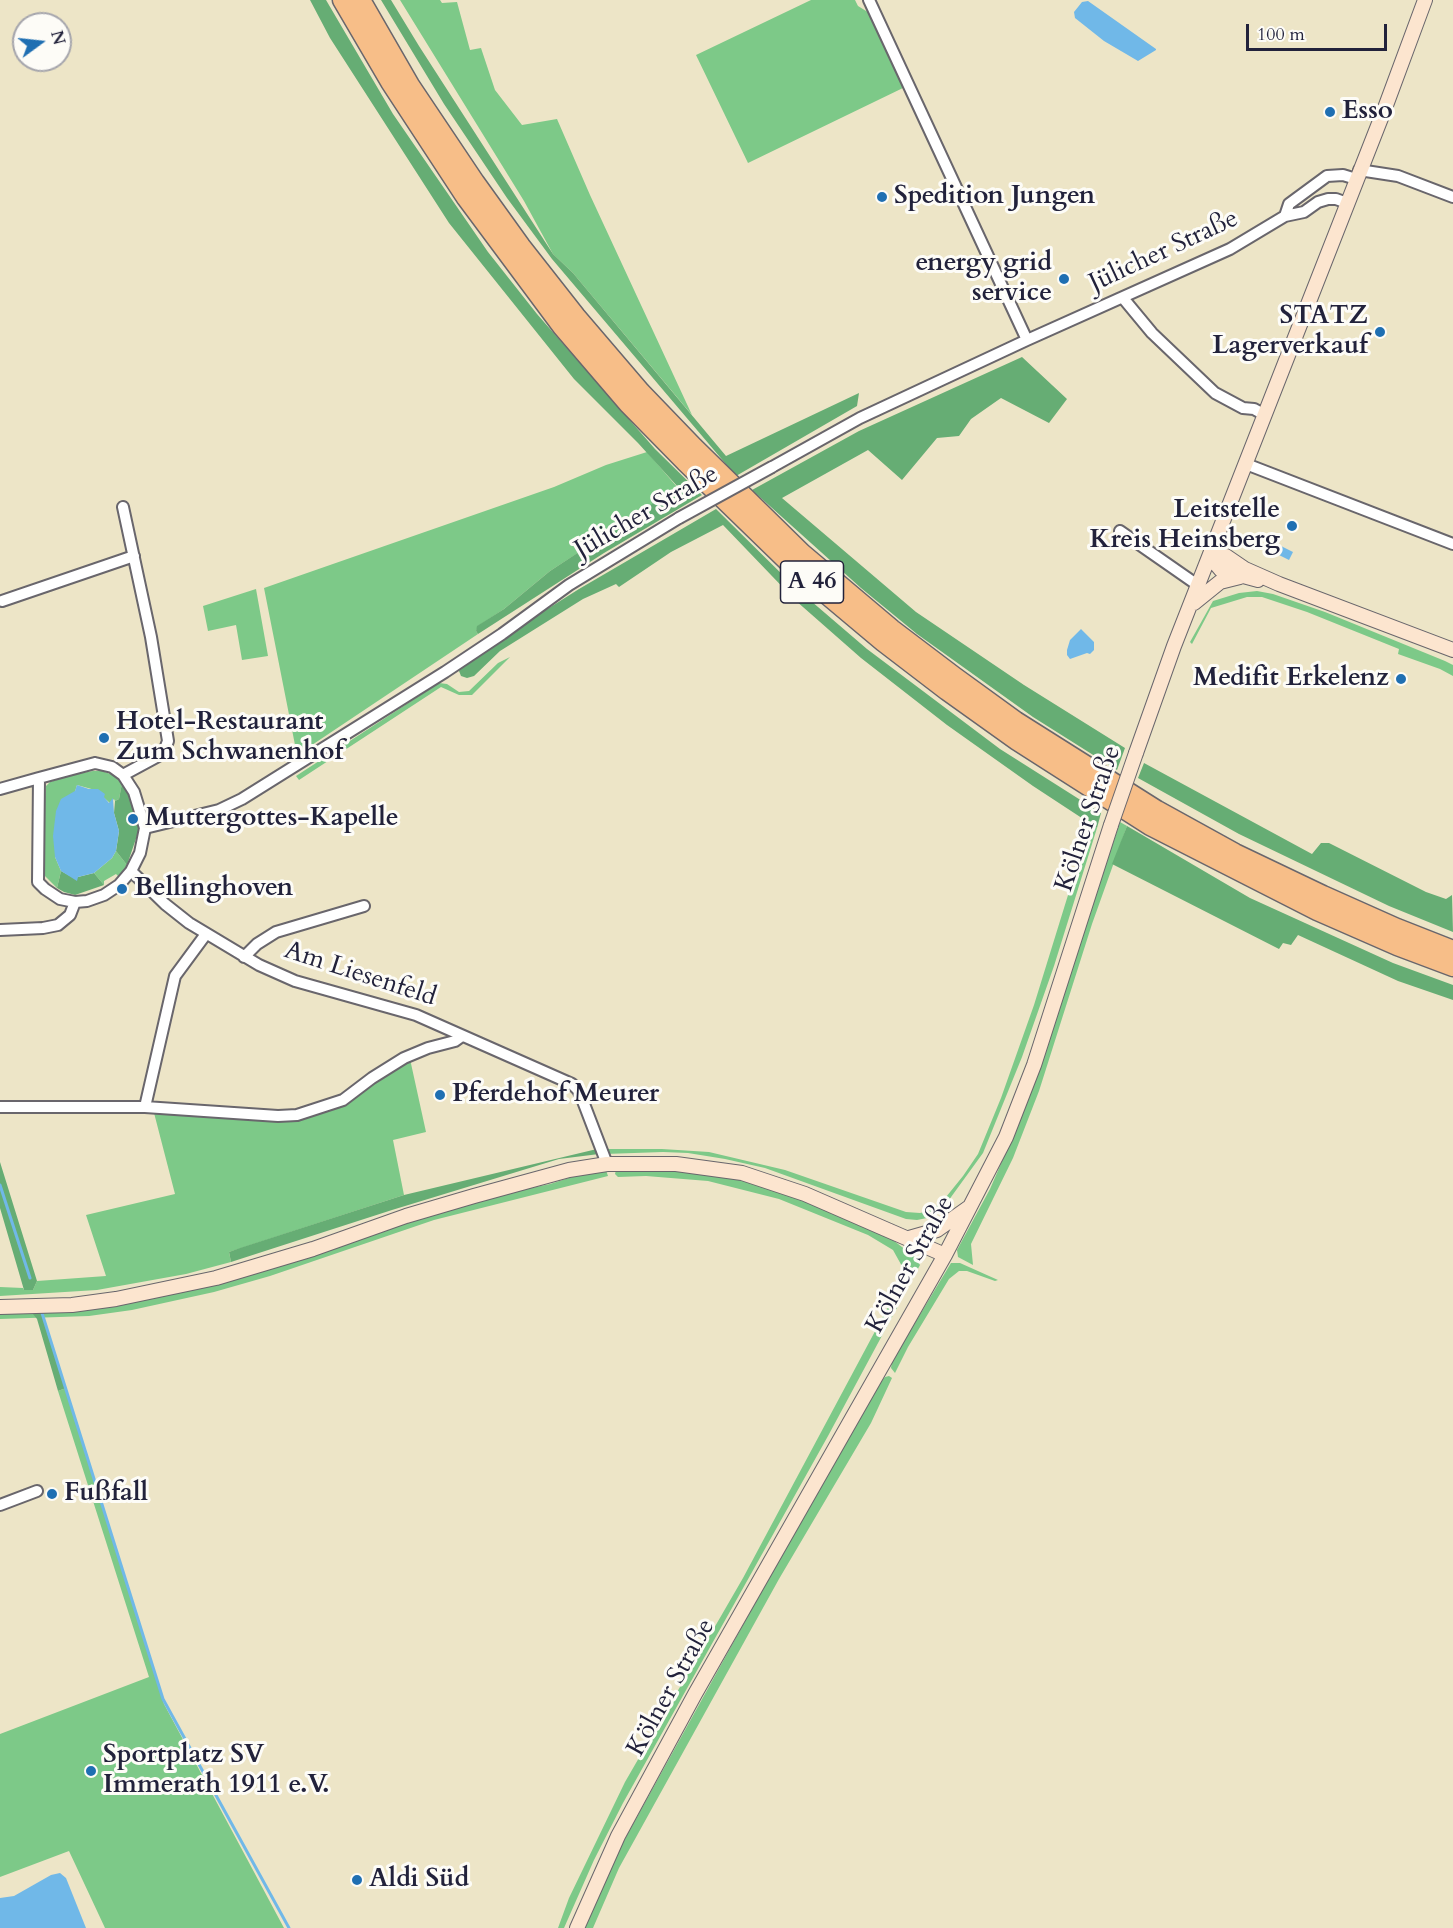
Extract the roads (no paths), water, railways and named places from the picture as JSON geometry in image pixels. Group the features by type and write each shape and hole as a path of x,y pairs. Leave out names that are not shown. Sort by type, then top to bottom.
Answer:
{"highway":[{"name":"A 46","path":"342,0 390,82 466,198 562,327 628,404 790,564 883,642 947,691 1017,741 1150,826 1317,910 1397,946 1453,967"},
{"name":"A 46","path":"361,0 410,85 475,182 576,316 641,392 802,553 892,629 954,676 1025,726 1157,810 1235,853 1323,895 1453,950"}],"main road":[{"name":"Kölner Straße","path":"577,1928 618,1836 684,1714 945,1256 1006,1137 1034,1065 1111,825 1174,646 1425,0"},
{"path":"1210,557 1226,556 1245,569 1279,584 1453,650"},
{"path":"1210,557 1221,570 1240,577 1279,584"},
{"path":"1191,606 1220,582 1240,577"},
{"path":"0,1306 72,1305 116,1299 216,1278 474,1196 569,1170 607,1164 676,1164 742,1173 805,1194 909,1238 945,1256"},
{"path":"909,1238 937,1230 970,1207"}],"street":[{"path":"869,0 1027,340"},
{"name":"Jülicher Straße","path":"1285,216 1289,204 1327,176 1357,174 1398,176 1453,197"},
{"name":"Jülicher Straße","path":"145,828 219,810 242,799 445,672 569,585 679,518 860,418 1230,249 1285,216 1304,212 1318,202 1328,199 1347,203"},
{"path":"1123,298 1152,333 1215,393 1243,408 1265,415"},
{"path":"1246,464 1453,544"},
{"path":"123,507 151,638 168,741 160,754 123,775"},
{"path":"1120,531 1199,586"},
{"path":"2,601 134,556"},
{"path":"0,789 39,778 94,763 112,767 123,775 134,792 145,828 140,853 131,871 119,885 104,895 87,901 75,902 60,899 38,882 39,778"},
{"name":"Am Liesenfeld","path":"131,871 165,904 206,934 244,957 295,981 416,1015 572,1084 581,1096 607,1164"},
{"path":"0,930 58,925 70,915 75,902"},
{"name":"Am Liesenfeld","path":"244,957 257,944 276,933 364,906"},
{"path":"145,1107 176,976 206,934"},
{"name":"Am Liesenfeld","path":"0,1107 145,1107 278,1116 297,1115 343,1100 404,1058 428,1048 455,1041 462,1036"},
{"path":"0,1505 37,1491"}],"water":[{"path":"1088,1 1156,50 1138,61 1104,41 1075,18 1074,12 1082,2"},
{"path":"1273,542 1293,552 1289,560 1269,550"},
{"path":"1081,629 1094,642 1094,650 1090,654 1070,659 1067,650 1070,640"},
{"path":"77,785 98,789 105,794 104,797 109,803 113,798 119,831 116,851 112,858 94,873 78,877 77,881 61,871 55,857 53,836 56,811 61,799 75,791"},
{"path":"60,1873 66,1878 86,1928 0,1928 0,1898 14,1896 51,1875"}],"waterway":[{"path":"0,1185 30,1278"},
{"path":"42,1313 163,1699 289,1928"}],"place":[{"name":"Esso","path":"1330,112"},
{"name":"Spedition Jungen","path":"882,197"},
{"name":"energy grid service","path":"1064,279"},
{"name":"STATZ Lagerverkauf","path":"1380,332"},
{"name":"Leitstelle Kreis Heinsberg","path":"1292,526"},
{"name":"Medifit Erkelenz","path":"1401,679"},
{"name":"Hotel-Restaurant Zum Schwanenhof","path":"104,738"},
{"name":"Muttergottes-Kapelle","path":"133,819"},
{"name":"Bellinghoven","path":"122,889"},
{"name":"Pferdehof Meurer","path":"440,1095"},
{"name":"Fußfall","path":"52,1494"},
{"name":"Sportplatz SV Immerath 1911 e.V.","path":"91,1771"},
{"name":"Aldi Süd","path":"357,1880"}]}
